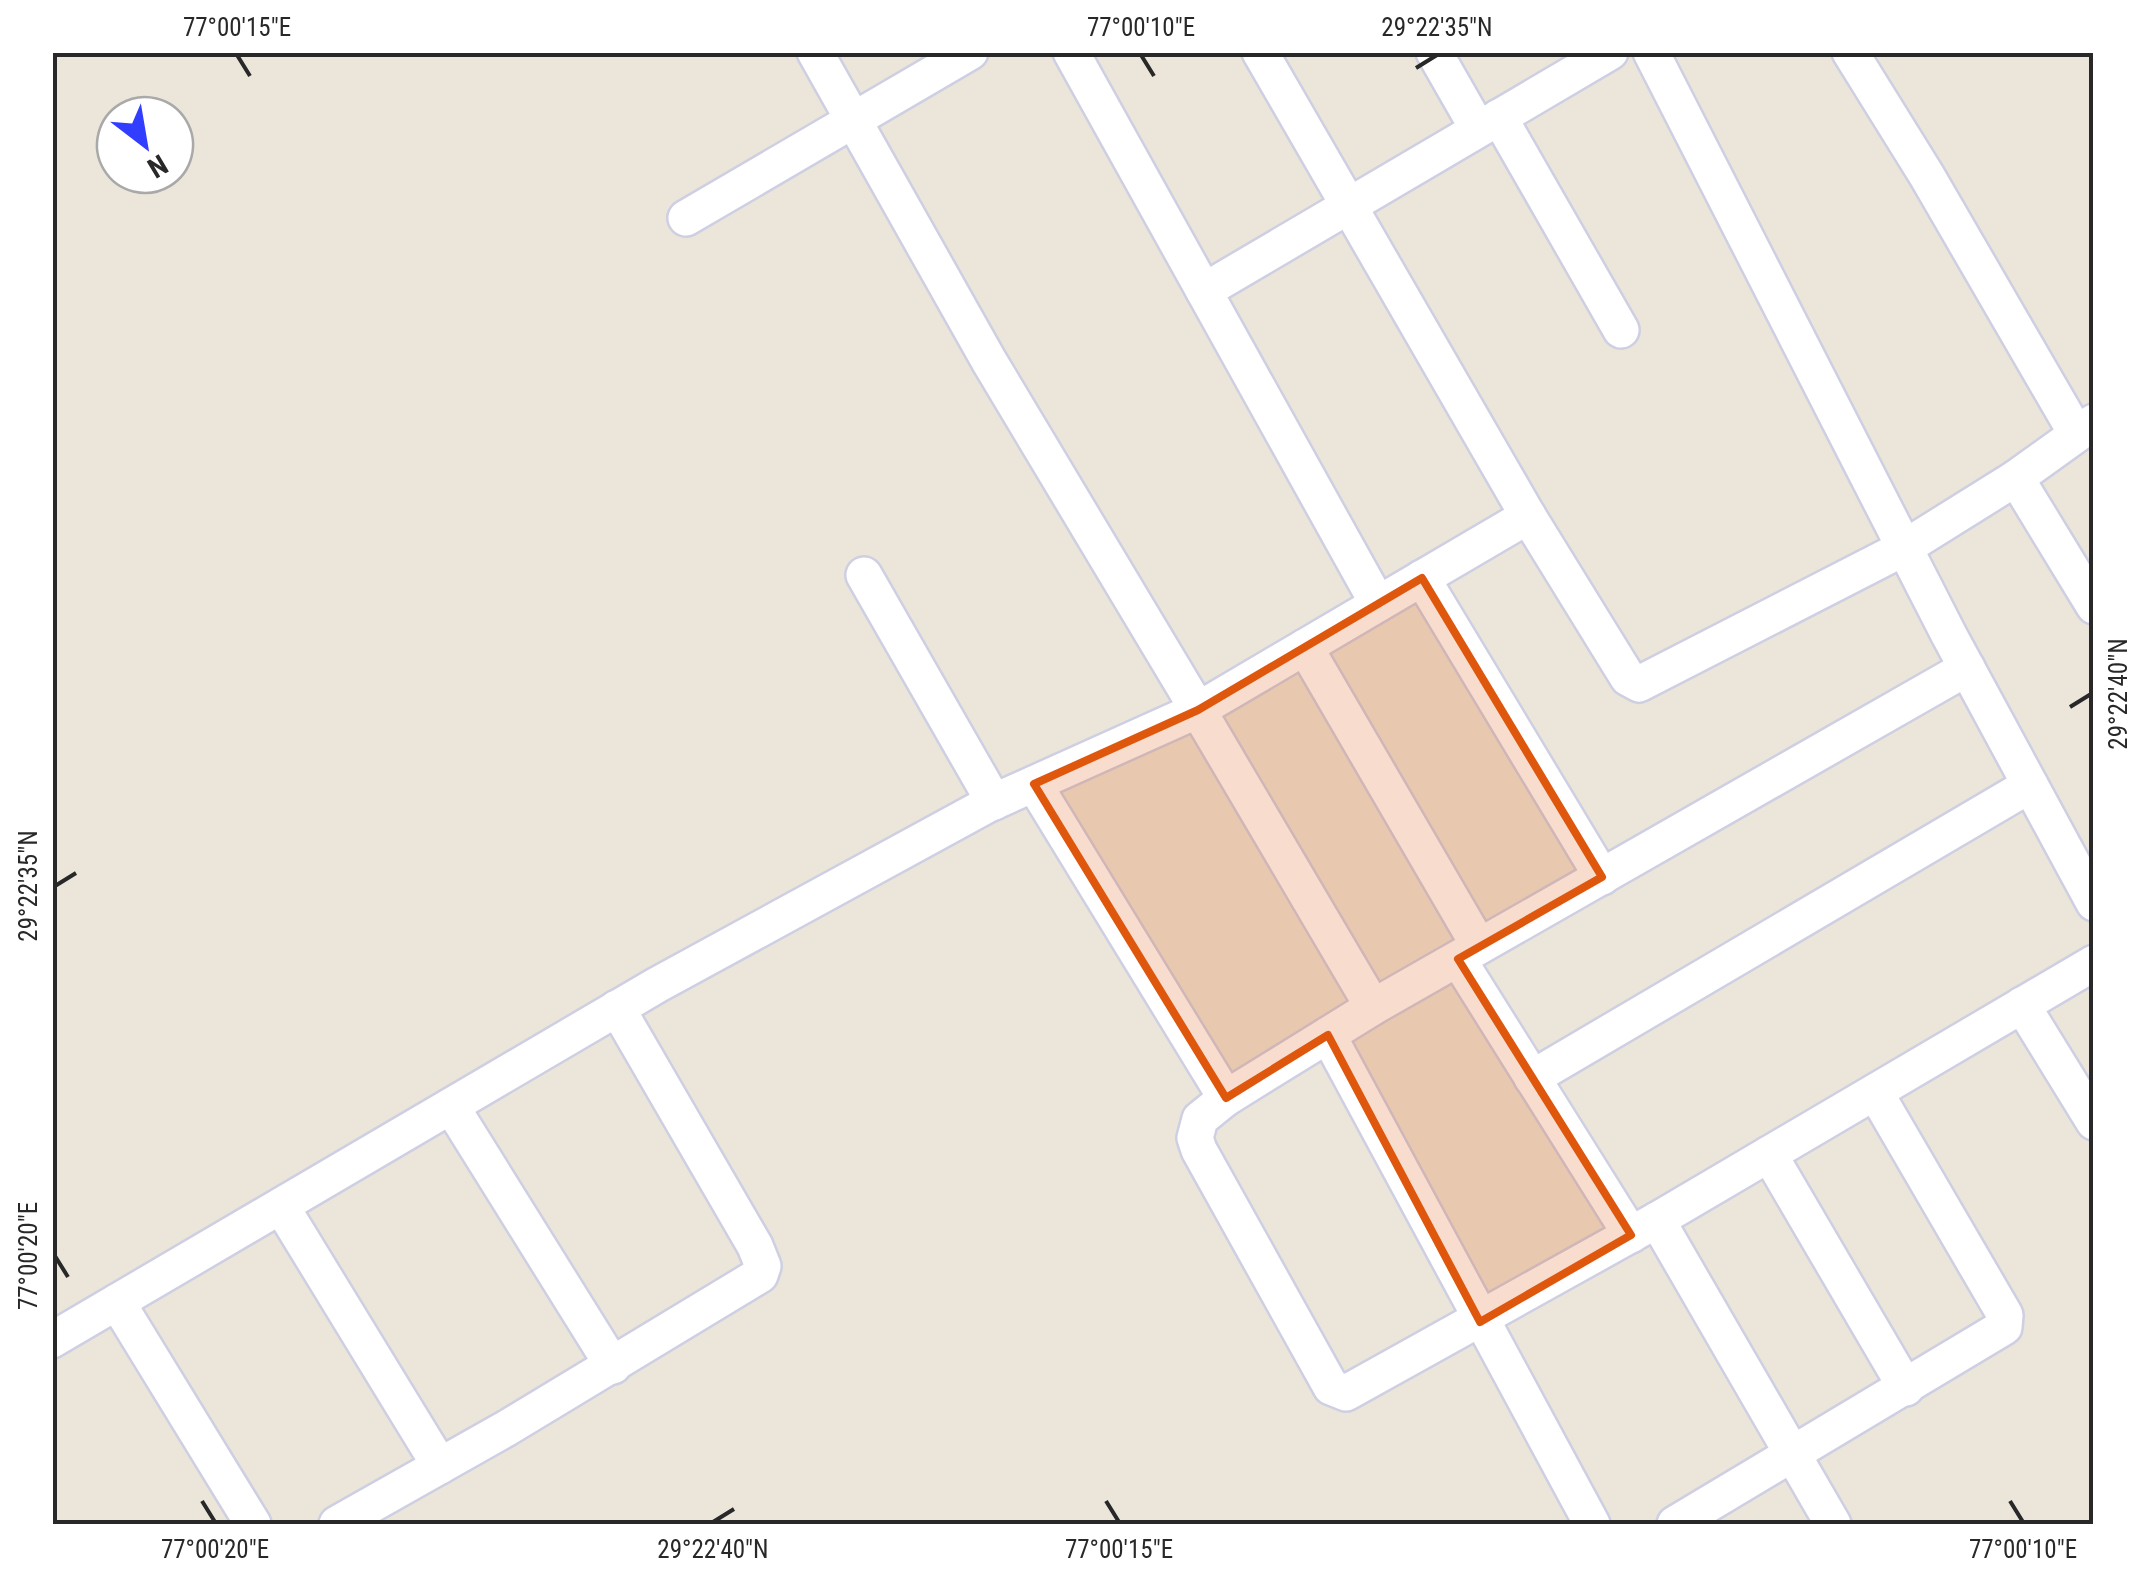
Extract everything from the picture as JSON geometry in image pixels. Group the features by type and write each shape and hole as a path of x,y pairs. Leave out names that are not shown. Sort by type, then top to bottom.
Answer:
{"street":[{"path":"815,52 990,360 1373,1007"},
{"path":"686,218 970,52"},
{"path":"1071,52 1378,604"},
{"path":"1260,52 1528,516 1628,678 1639,684 1904,548 2016,478 2085,427 1850,52"},
{"path":"1434,52 1489,123 1621,330"},
{"path":"1204,291 1610,52"},
{"path":"1650,52 1904,548 2094,903"},
{"path":"2016,478 2094,606"},
{"path":"52,1340 617,1008 994,802 1198,710 1528,516"},
{"path":"864,575 994,802"},
{"path":"1422,578 1602,877"},
{"path":"1305,647 1532,1078 1644,1228 1794,1456 1832,1524"},
{"path":"1967,668 1328,1034 1226,1098 1200,1119 1194,1138 1330,1388 1342,1394 1480,1322 2094,964"},
{"path":"1034,784 1226,1098"},
{"path":"1532,1078 2030,785"},
{"path":"2022,1006 2094,1122"},
{"path":"337,1524 613,1366 760,1274 763,1266 755,1246 617,1008"},
{"path":"1328,1034 1592,1524"},
{"path":"1675,1524 2004,1327 2006,1318 1875,1092"},
{"path":"452,1106 613,1366"},
{"path":"1769,1154 1906,1388"},
{"path":"281,1206 440,1466"},
{"path":"117,1302 253,1524"}],"highlighted area":[{"path":"1422,578 1602,877 1458,959 1631,1235 1480,1322 1328,1035 1226,1098 1034,784 1198,710"}]}
